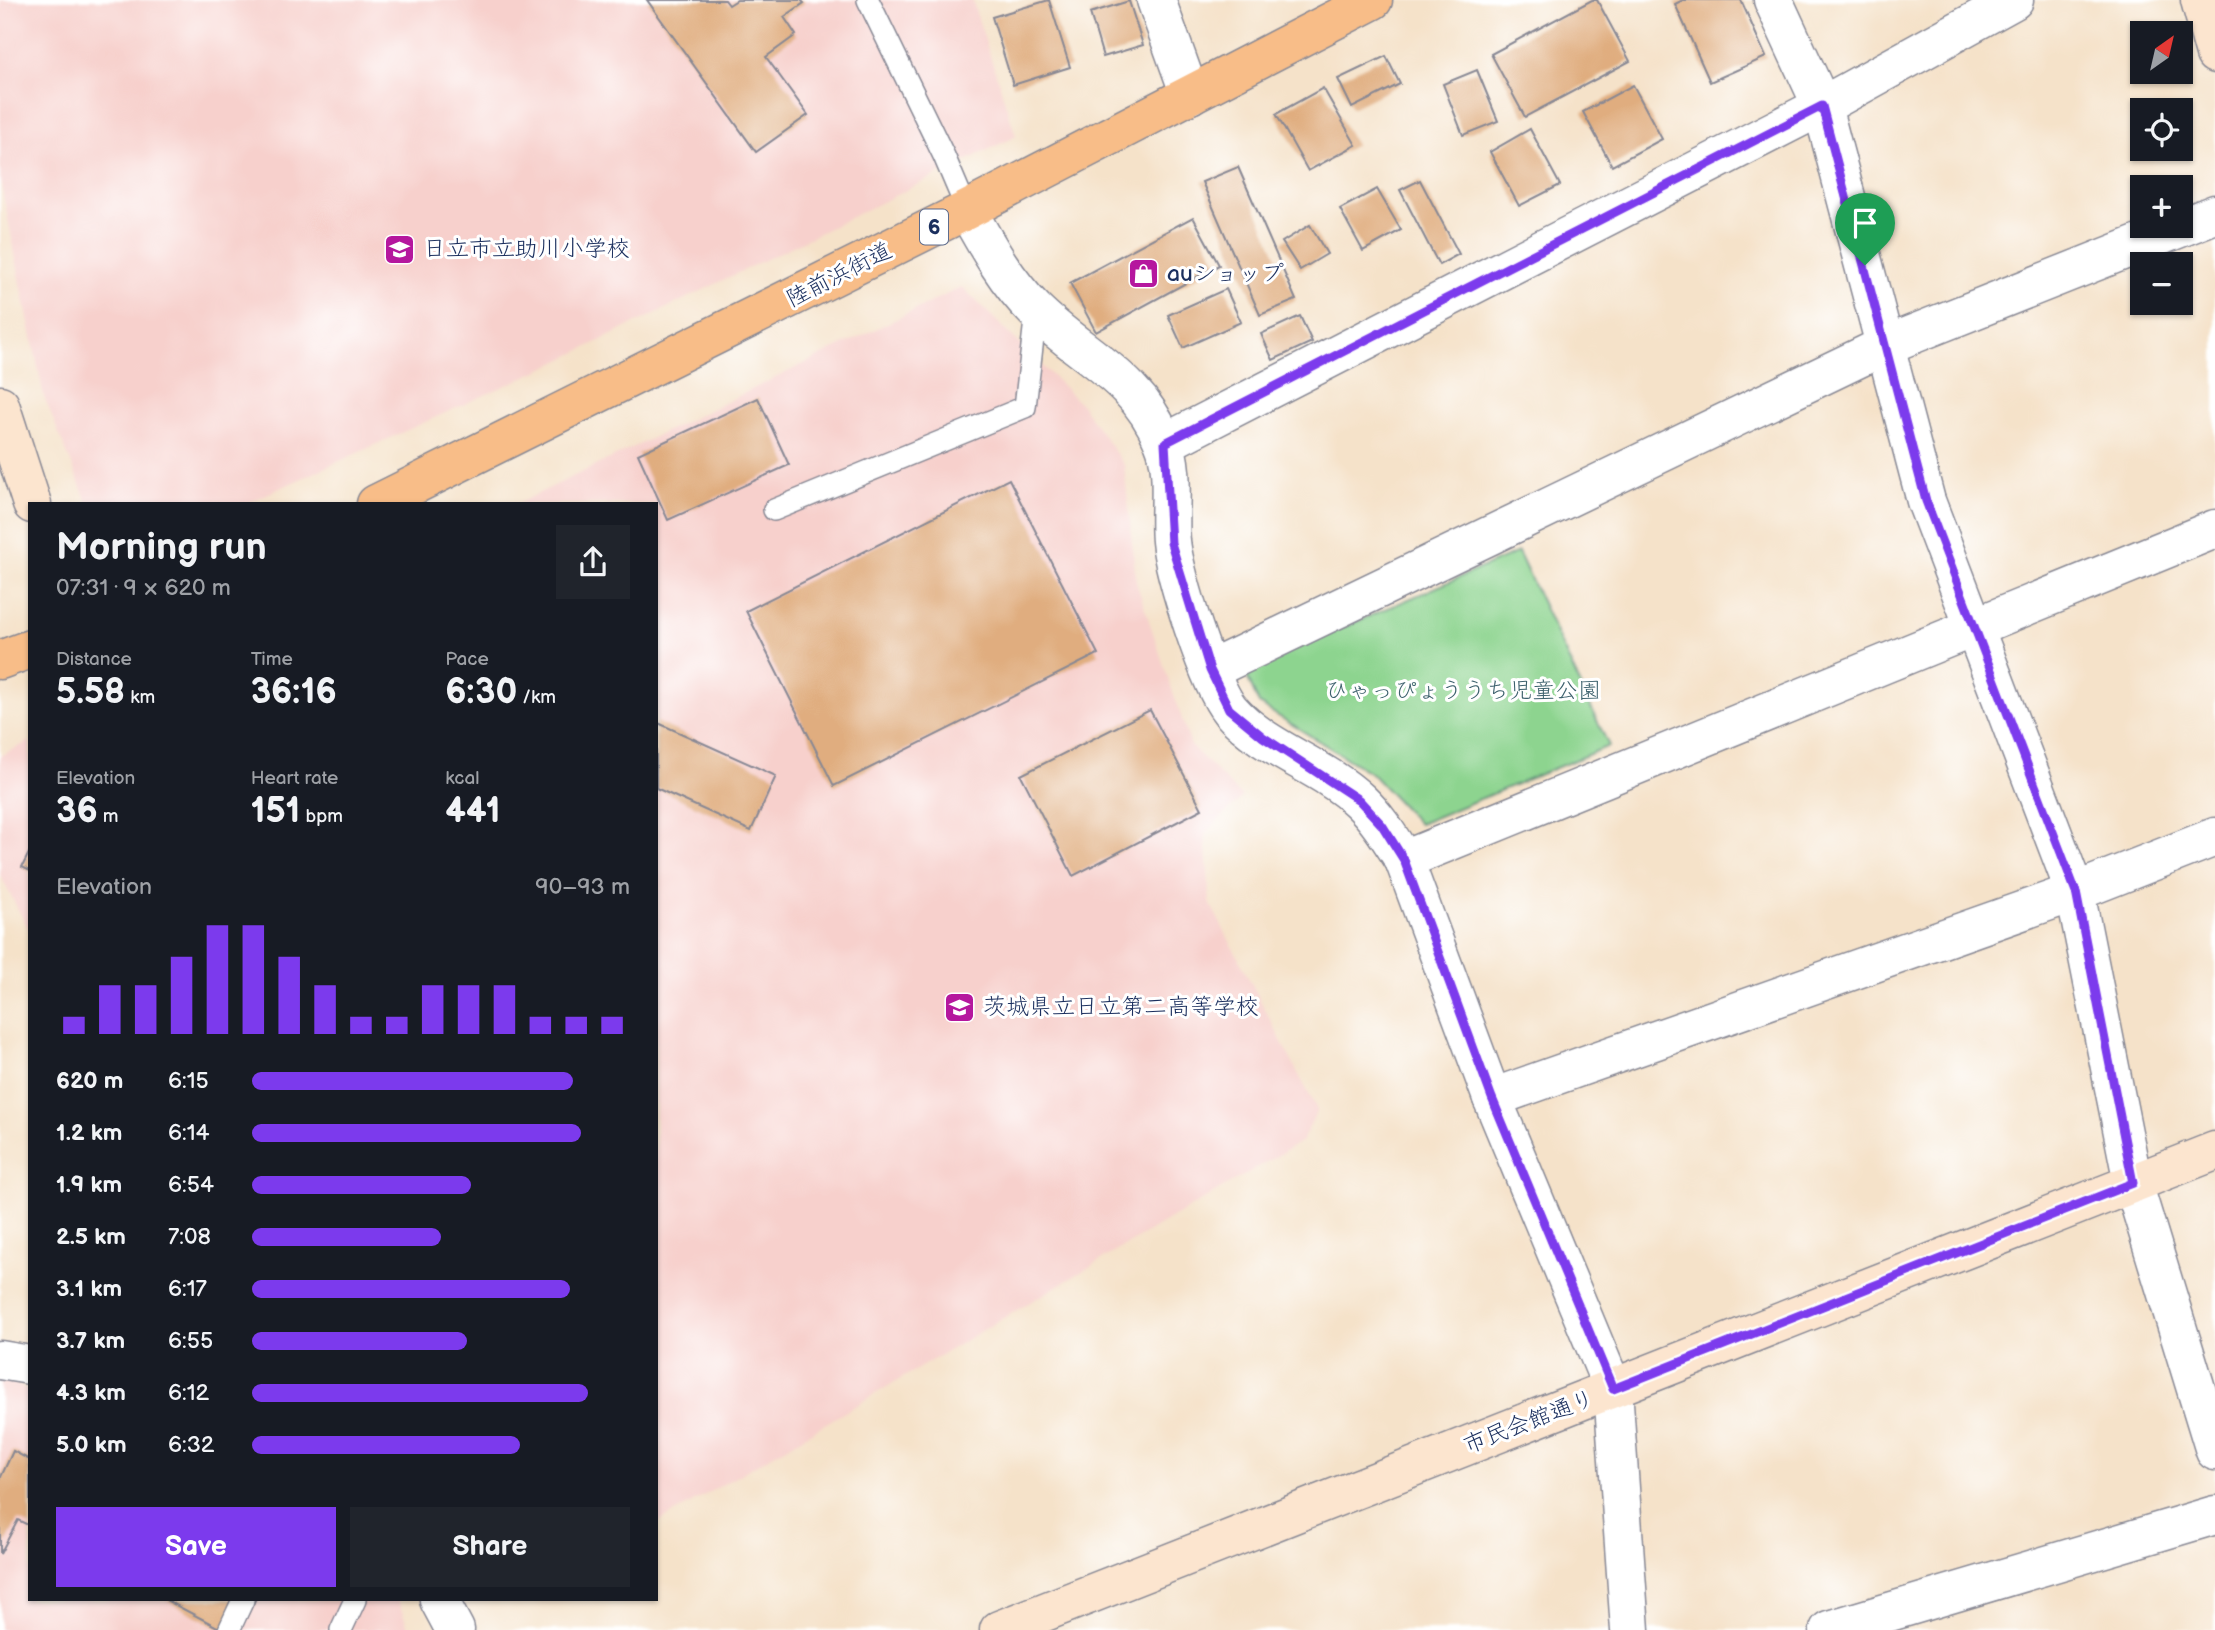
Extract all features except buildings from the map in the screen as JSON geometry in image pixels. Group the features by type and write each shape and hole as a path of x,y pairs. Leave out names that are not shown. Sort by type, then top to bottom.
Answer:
{"highway":[{"name":"陸前浜街道","path":"380,502 967,210 1373,0"},
{"path":"0,660 28,650"}],"street":[{"path":"1156,0 1190,95"},
{"path":"1773,0 1822,106 1926,501 2076,892 2133,1183 2215,1451"},
{"path":"1165,443 1822,106 2014,0"},
{"path":"2200,0 2215,54"},
{"path":"967,210 1003,274 1036,312 1124,381 1149,412 1165,443 1171,543 1210,670 1229,709 1263,737 1359,800 1382,825 1404,860 1492,1098 1613,1389 1630,1630"},
{"path":"1210,670 1886,345 2215,214"},
{"path":"0,405 31,502"},
{"path":"1404,860 2215,529"},
{"path":"1492,1098 2076,892 2215,837"},
{"name":"市民会館通り","path":"999,1630 2215,1151"},
{"path":"0,1360 28,1365"},
{"path":"1829,1630 2215,1515"},
{"path":"440,1601 455,1630"}],"lane":[{"path":"868,0 944,156 967,210"},
{"path":"774,510 1025,407 1036,312"},
{"path":"229,1630 243,1601"},
{"path":"341,1630 355,1601"}],"shaded area":[{"name":"日立市立助川小学校","path":"0,0 972,0 1016,136 555,363 249,502 87,502 44,397 0,179"},
{"name":"茨城県立日立第二高等学校","path":"962,287 1081,404 1124,465 1136,582 1191,746 1242,797 1205,834 1210,903 1317,1110 1302,1141 658,1523 658,502 521,502"},
{"path":"28,742 28,928 0,875 0,756"},
{"path":"0,1376 28,1390 28,1601 398,1601 409,1630 0,1630"}],"green space":[{"name":"ひゃっぴょううち児童公園","path":"1518,552 1609,746 1419,824 1372,774 1259,704 1244,670"}],"place":[{"name":"日立市立助川小学校","path":"400,249"},
{"name":"auショップ","path":"1144,274"},
{"name":"茨城県立日立第二高等学校","path":"960,1007"}],"route":[{"path":"1822,106 1865,265 1926,501 2076,892 2133,1183 1613,1389 1492,1098 1404,860 1382,825 1359,800 1263,737 1229,709 1210,670 1171,543 1165,443 1822,106"}]}
